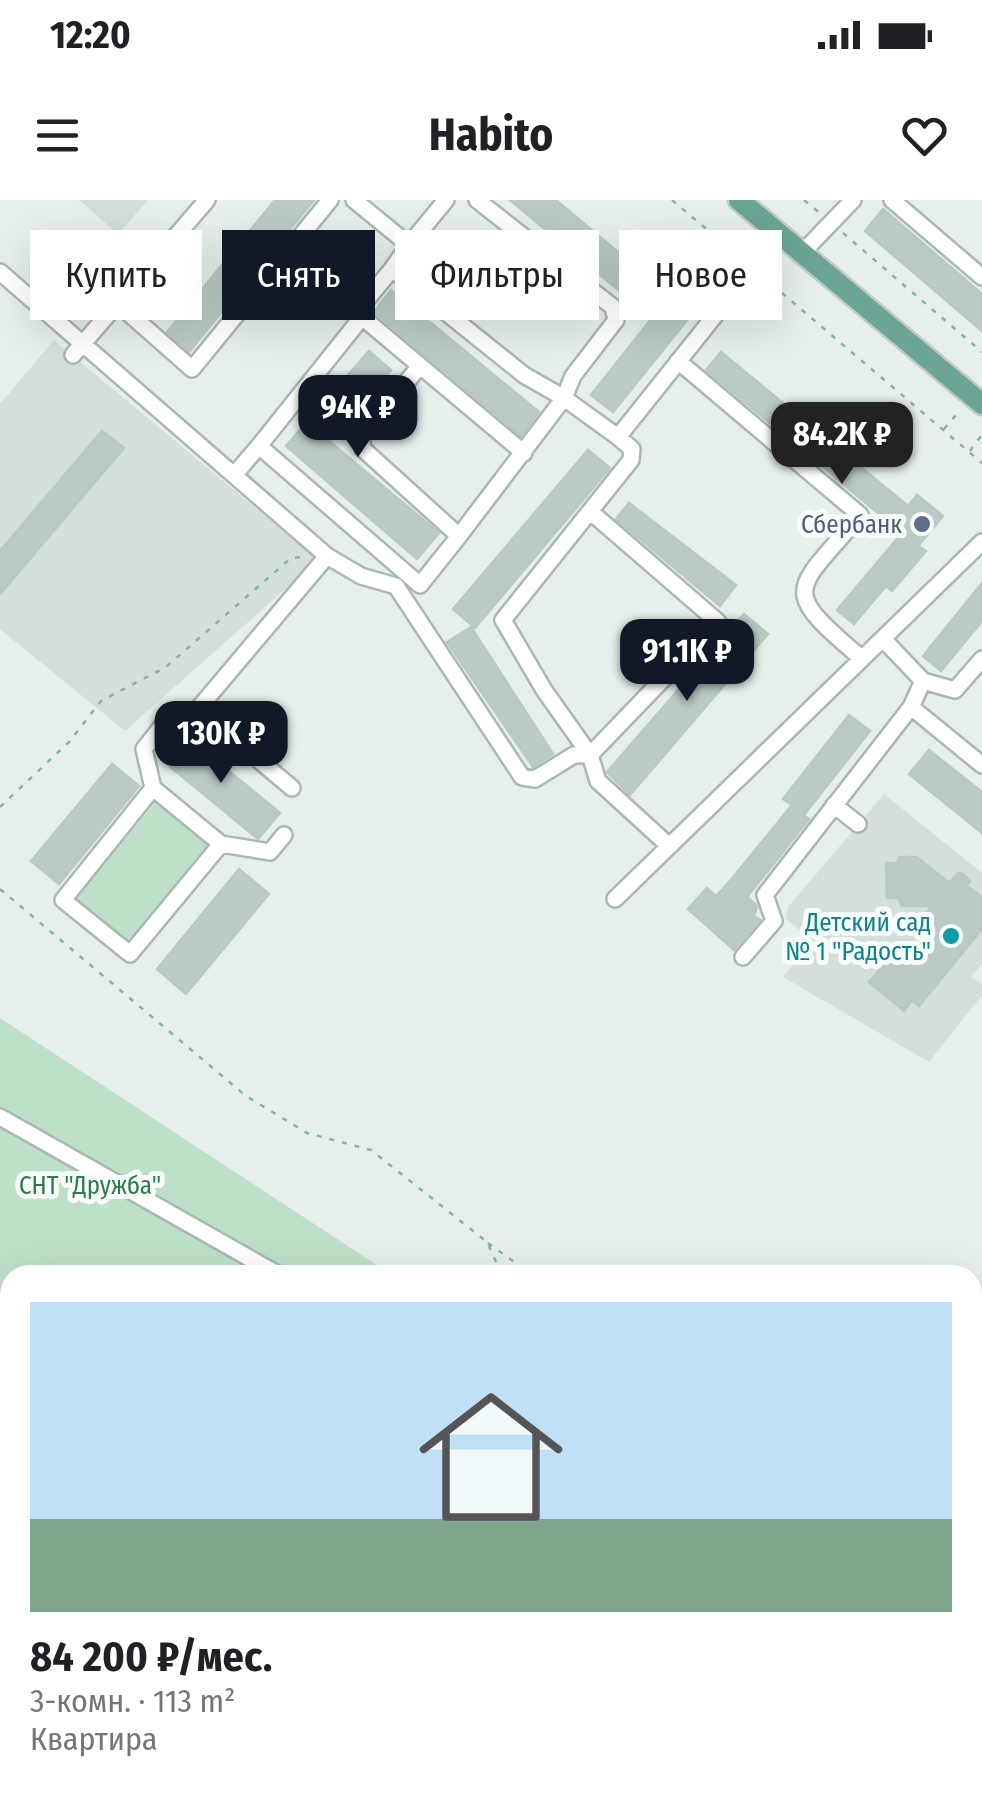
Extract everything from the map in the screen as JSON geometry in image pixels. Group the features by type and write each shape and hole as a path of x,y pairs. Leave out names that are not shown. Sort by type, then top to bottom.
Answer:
{"main road":[{"path":"739,200 775,230"},
{"path":"782,236 982,404"}],"street":[{"path":"182,230 207,200"},
{"path":"135,320 192,369 330,200"},
{"path":"354,200 395,234"},
{"path":"421,230 446,200"},
{"path":"259,446 420,585 564,398 572,376 616,320 613,307 477,200"},
{"path":"802,253 829,220 853,200"},
{"path":"892,200 982,277"},
{"path":"375,290 395,265"},
{"path":"392,269 524,375 564,398 632,449 631,460 592,514 502,620 544,690 590,755 598,782 668,844"},
{"path":"0,272 78,350 235,474 326,556 361,576 396,586 522,777 535,779 574,756 590,755 718,622 592,514"},
{"path":"78,350 105,320"},
{"path":"235,474 360,320"},
{"path":"365,320 524,452"},
{"path":"618,437 712,320"},
{"path":"678,361 860,516 804,582 803,600 812,616 860,657"},
{"path":"419,367 361,438 364,449 459,536"},
{"path":"615,899 982,542"},
{"path":"284,835 270,852 221,844 153,788 144,749 167,720 198,709 326,556"},
{"path":"884,640 923,681 955,690 982,659"},
{"path":"743,957 774,921 765,894 911,706 923,681"},
{"path":"911,706 982,765"},
{"path":"198,709 292,788"},
{"path":"153,788 63,900 130,954 221,844"},
{"path":"834,805 858,824"},
{"path":"0,1117 261,1265"}],"path":[{"path":"672,200 708,230"},
{"path":"804,200 982,352"},
{"path":"782,292 982,463"},
{"path":"942,430 956,415"},
{"path":"970,452 980,436"},
{"path":"0,806 68,742 100,701 166,667 292,558 326,556"},
{"path":"0,889 246,1096 307,1133 371,1150 518,1265"},
{"path":"487,1242 497,1265"}],"shaded area":[{"path":"79,200 148,200 122,230 113,230"},
{"path":"54,340 318,560 125,731 0,629 0,404"},
{"path":"884,794 982,873 982,963 971,977 982,984 982,995 929,1062 783,977 813,940 786,919 788,907"}],"green space":[{"path":"158,799 212,843 129,944 75,899"},
{"name":"СНТ \"Дружба\"","path":"0,1018 377,1265 0,1265"}],"building":[{"path":"275,200 314,200 289,230 250,230"},
{"path":"510,200 556,200 592,230 546,230"},
{"path":"883,209 982,294 982,331 865,231"},
{"path":"599,236 619,253 619,291 599,274"},
{"path":"222,265 222,312 189,352 167,332 177,320 202,320 202,289"},
{"path":"391,290 395,293 395,320 427,320 539,412 521,436 375,311"},
{"path":"650,320 687,320 613,412 591,395"},
{"path":"369,351 391,370 329,441 439,533 417,559 286,446"},
{"path":"721,352 908,506 917,495 943,516 918,546 926,551 892,591 886,586 854,624 837,610 902,533 706,370"},
{"path":"102,431 124,448 0,594 0,551"},
{"path":"588,450 610,468 475,628 453,609"},
{"path":"629,503 736,585 720,606 616,519"},
{"path":"982,583 982,621 941,671 923,656"},
{"path":"744,614 768,634 630,795 607,772"},
{"path":"471,627 553,754 533,767 447,642"},
{"path":"849,715 870,731 804,815 809,819 747,897 757,906 754,916 760,920 734,950 688,909 707,888 716,896 730,881 792,805 783,799"},
{"path":"184,734 280,813 258,839 162,760"},
{"path":"929,750 982,792 982,833 909,774"},
{"path":"112,764 139,786 59,884 31,861"},
{"name":"Детский сад № 1 \"Радость\"","path":"899,857 917,857 949,883 958,873 963,874 970,881 967,886 982,897 982,929 919,1006 912,1000 904,1011 869,982 903,943 913,951 934,924 924,916 932,906 902,906 898,898 887,898 886,863 898,863"},
{"path":"239,869 269,894 186,994 157,969"}],"place":[{"name":"Сбербанк","path":"922,524"},
{"name":"Детский сад № 1 \"Радость\"","path":"951,936"}]}
